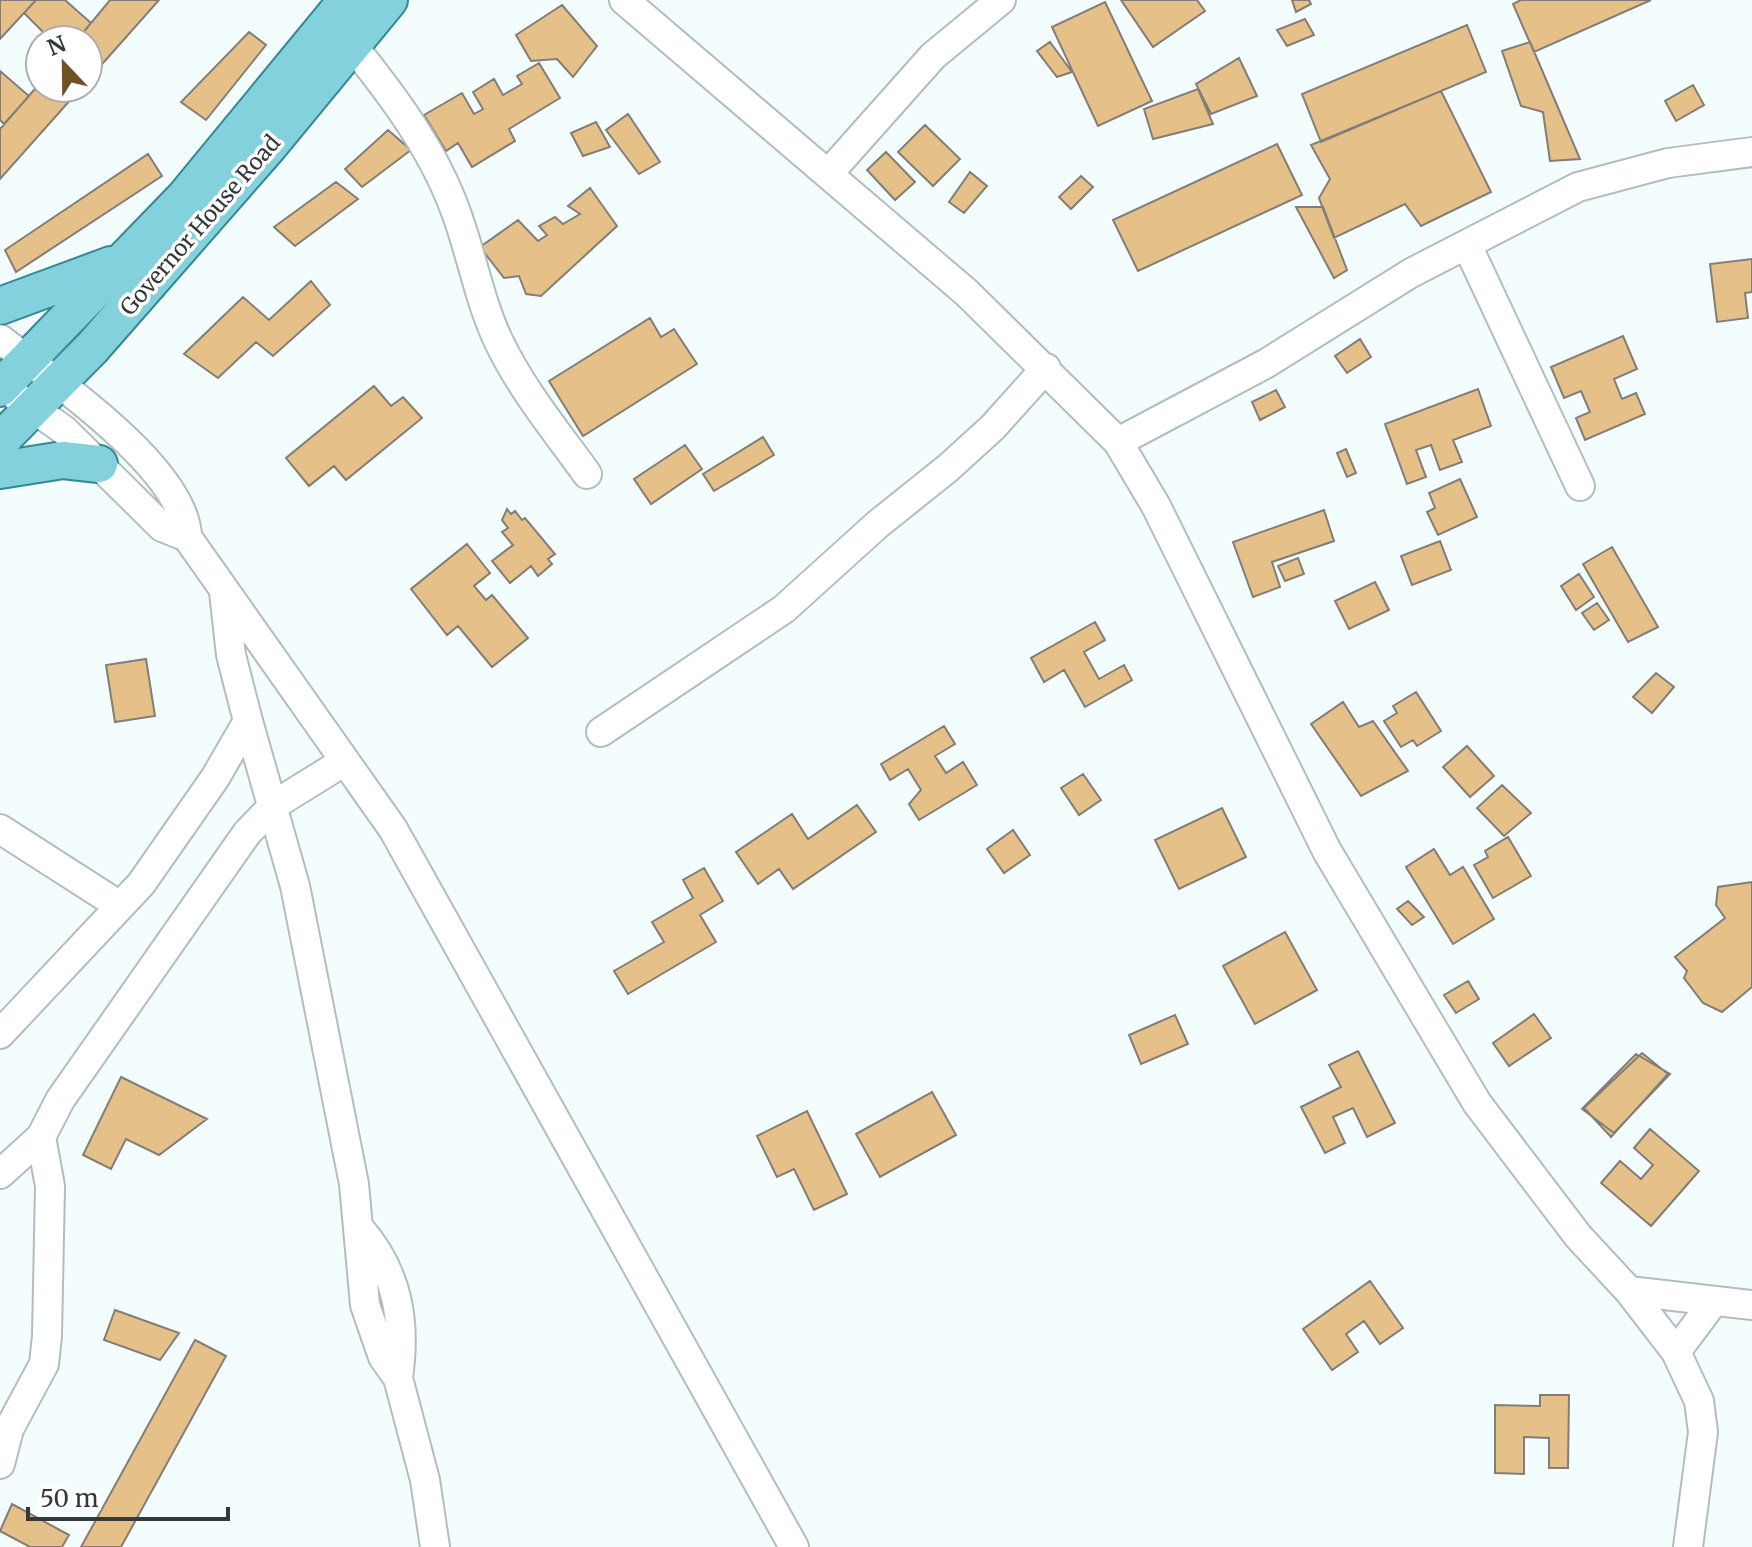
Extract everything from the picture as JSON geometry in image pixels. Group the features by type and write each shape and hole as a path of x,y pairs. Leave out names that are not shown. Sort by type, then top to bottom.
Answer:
{"main road":[{"name":"Governor House Road","path":"1,386 13,349 120,261 185,197 347,0"},
{"name":"Governor House Road","path":"0,441 92,348 258,159 389,0"},
{"path":"0,306 120,261"},
{"path":"0,470 63,460 99,464"}],"street":[{"path":"624,0 967,293 1118,442 1156,506 1327,851 1477,1103 1578,1236 1629,1291 1676,1352 1699,1401 1703,1432 1688,1547"},
{"path":"828,174 933,56 1001,0"},
{"path":"352,45 420,138 456,211 498,341 532,400 587,474"},
{"path":"1118,442 1267,363 1411,273 1578,187 1668,163 1752,152"},
{"path":"1467,245 1580,486"},
{"path":"13,349 102,416 140,454 183,512 187,537 393,829 794,1547"},
{"path":"601,732 784,609 878,524 960,458 1046,368"},
{"path":"1,386 64,430 162,527 187,537"},
{"path":"223,587 231,655 298,902 360,1229 365,1305 383,1357 398,1378 425,1480 435,1547"},
{"path":"0,1034 141,884 215,778 248,721"},
{"path":"0,1174 41,1137 60,1100 188,912 247,833 274,805 345,761"},
{"path":"0,829 120,906"},
{"path":"0,1464 5,1430 44,1364 50,1186 41,1137"},
{"path":"1629,1291 1752,1305"},
{"path":"1676,1352 1714,1301"}],"building":[{"path":"0,0 36,0 0,39"},
{"path":"36,0 65,0 91,23 35,24 24,13"},
{"path":"110,0 159,0 104,62 104,24 90,24"},
{"path":"1121,0 1197,0 1205,11 1153,47"},
{"path":"1292,0 1309,0 1311,4 1296,12"},
{"path":"1521,0 1651,0 1534,52 1513,4"},
{"path":"1105,2 1152,101 1098,126 1052,27"},
{"path":"562,5 597,46 573,77 557,59 531,61 516,35"},
{"path":"1305,19 1314,35 1287,46 1277,30"},
{"path":"1467,25 1486,72 1321,142 1302,94"},
{"path":"249,32 266,45 206,120 181,102"},
{"path":"1050,42 1072,72 1057,77 1037,51"},
{"path":"1530,42 1580,159 1550,161 1543,112 1521,106 1502,51"},
{"path":"1239,58 1257,96 1211,114 1196,84"},
{"path":"539,63 560,98 509,129 515,141 472,167 458,143 446,151 424,115 462,93 474,114 483,109 473,92 494,79 503,95 522,84 517,76"},
{"path":"0,71 24,92 24,102 4,124 0,120"},
{"path":"1693,85 1704,105 1676,121 1665,101"},
{"path":"1198,89 1213,124 1153,139 1144,109"},
{"path":"1441,91 1491,192 1421,226 1405,204 1334,238 1319,198 1330,179 1311,145"},
{"path":"24,101 24,104 67,104 0,179 0,129"},
{"path":"628,114 660,162 639,174 606,130"},
{"path":"596,122 610,147 583,156 571,133"},
{"path":"925,125 960,159 933,186 898,152"},
{"path":"388,130 411,150 362,187 345,169"},
{"path":"1277,144 1302,195 1138,271 1113,220"},
{"path":"886,152 915,182 895,200 867,170"},
{"path":"148,154 162,176 16,272 5,250"},
{"path":"970,172 987,186 964,213 949,202"},
{"path":"1081,176 1093,187 1071,209 1059,197"},
{"path":"336,182 358,199 295,246 274,227"},
{"path":"590,188 617,226 541,296 526,294 519,276 504,278 480,247 518,220 538,241 547,235 539,226 555,217 563,224 580,214 568,206"},
{"path":"1296,207 1323,207 1347,270 1334,278"},
{"path":"1752,259 1752,292 1745,293 1748,318 1717,322 1710,264"},
{"path":"311,281 330,305 273,356 256,342 218,378 184,354 243,297 269,320"},
{"path":"650,318 661,337 674,329 697,364 583,436 549,381"},
{"path":"1623,336 1637,369 1614,379 1622,399 1636,393 1645,414 1585,440 1576,418 1590,412 1581,391 1564,398 1551,367"},
{"path":"1360,339 1371,357 1347,373 1335,356"},
{"path":"374,386 391,406 403,397 422,418 346,480 334,466 309,486 286,458"},
{"path":"1478,389 1491,426 1453,440 1462,462 1440,470 1431,445 1416,450 1426,477 1407,484 1385,424"},
{"path":"1276,390 1285,407 1260,420 1252,402"},
{"path":"763,437 774,455 714,491 703,474"},
{"path":"685,445 702,469 651,504 634,479"},
{"path":"1346,449 1356,473 1347,477 1337,453"},
{"path":"1460,479 1477,517 1438,535 1427,512 1435,508 1429,493"},
{"path":"507,509 511,514 515,511 522,520 525,518 555,554 548,559 552,564 538,576 531,566 510,583 492,561 513,545 502,532 508,528 502,520"},
{"path":"1324,510 1334,541 1272,562 1280,587 1253,597 1233,542"},
{"path":"1440,541 1451,570 1412,585 1401,556"},
{"path":"467,544 490,573 474,586 486,600 492,595 528,638 492,667 458,626 447,635 411,589"},
{"path":"1612,547 1658,627 1628,642 1583,564"},
{"path":"1298,558 1304,574 1285,581 1278,566"},
{"path":"1579,574 1594,597 1576,610 1561,586"},
{"path":"1375,582 1389,610 1349,629 1335,601"},
{"path":"1597,603 1609,620 1594,630 1582,613"},
{"path":"1095,622 1105,640 1084,652 1099,679 1124,665 1132,680 1085,707 1064,670 1044,682 1031,658"},
{"path":"146,659 155,716 115,722 106,665"},
{"path":"1656,673 1674,687 1652,713 1633,697"},
{"path":"1416,692 1441,731 1417,746 1413,740 1401,747 1384,721 1397,713 1393,706"},
{"path":"1343,702 1359,727 1373,721 1408,771 1361,796 1311,724"},
{"path":"944,726 955,744 935,756 946,773 963,762 977,785 919,820 909,804 921,790 908,769 890,780 881,764"},
{"path":"1467,746 1494,776 1470,797 1443,767"},
{"path":"1083,774 1101,800 1079,815 1061,788"},
{"path":"1502,785 1531,813 1504,836 1477,808"},
{"path":"857,805 876,832 793,889 779,869 758,884 736,852 792,814 808,839"},
{"path":"1222,808 1246,857 1179,889 1155,840"},
{"path":"1013,830 1030,855 1004,873 987,849"},
{"path":"1508,837 1531,876 1493,898 1474,865 1488,857 1485,851"},
{"path":"1434,849 1450,875 1463,867 1494,919 1453,944 1406,867"},
{"path":"704,868 723,901 700,915 716,942 628,994 614,971 664,942 652,922 693,898 683,880"},
{"path":"1752,882 1752,987 1722,1012 1703,1003 1684,978 1687,971 1675,957 1725,918 1716,905 1718,887"},
{"path":"1408,901 1424,917 1412,925 1397,909"},
{"path":"1285,932 1317,990 1255,1024 1223,966"},
{"path":"1468,981 1479,999 1456,1013 1444,995"},
{"path":"1534,1014 1551,1038 1509,1066 1493,1043"},
{"path":"1175,1015 1188,1044 1141,1064 1129,1035"},
{"path":"1358,1051 1395,1123 1367,1137 1353,1108 1333,1117 1345,1143 1325,1153 1301,1107 1341,1087 1329,1065"},
{"path":"1642,1053 1668,1074 1611,1137 1584,1108"},
{"path":"1636,1054 1670,1074 1614,1133 1582,1109"},
{"path":"121,1077 207,1119 159,1155 126,1139 111,1169 83,1155"},
{"path":"932,1092 956,1135 880,1177 856,1134"},
{"path":"807,1111 847,1194 814,1210 794,1169 777,1177 757,1136"},
{"path":"1650,1129 1699,1171 1651,1226 1601,1183 1620,1161 1641,1179 1653,1165 1634,1148"},
{"path":"1370,1281 1403,1328 1380,1344 1364,1321 1346,1334 1358,1352 1332,1370 1303,1329"},
{"path":"115,1310 179,1333 160,1360 104,1340"},
{"path":"195,1340 226,1356 121,1547 81,1547"},
{"path":"1540,1395 1569,1395 1568,1468 1549,1468 1549,1438 1524,1437 1524,1474 1495,1473 1495,1405 1540,1406"},
{"path":"12,1504 69,1535 62,1547 30,1547 0,1531"}]}
